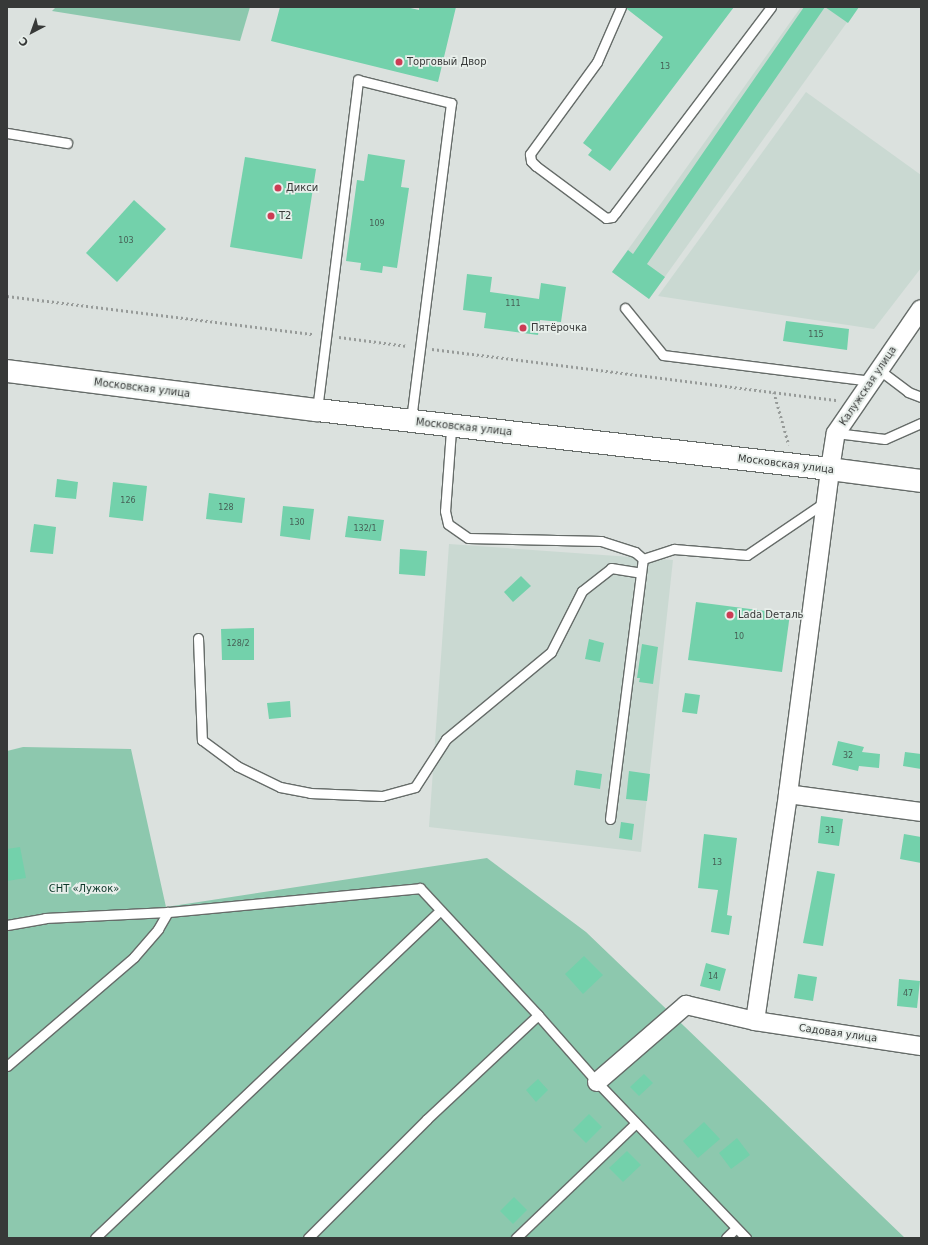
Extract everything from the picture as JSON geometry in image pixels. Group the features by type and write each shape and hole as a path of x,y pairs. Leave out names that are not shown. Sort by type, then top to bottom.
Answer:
{"highway":[{"name":"Московская улица","path":"7,371 317,410 830,469 921,481"}],"street":[{"name":"Калужская улица","path":"755,1021 788,794 825,502 836,433 921,309"},
{"path":"788,794 921,812"},
{"name":"Садовая улица","path":"597,1082 686,1005 755,1021 921,1046"}],"lane":[{"path":"621,7 597,62 530,154 531,161 536,166 606,218 612,217 616,212 771,7"},
{"path":"317,410 358,80 451,103 411,421"},
{"path":"7,133 67,143"},
{"path":"625,308 663,355 875,375 921,397"},
{"path":"836,433 885,439 921,423"},
{"path":"451,430 445,511 448,524 468,538 600,541 635,552 642,559 610,819"},
{"path":"642,559 674,549 747,555 825,502"},
{"path":"198,638 202,740 237,766 280,787 310,793 382,796 415,787 446,739 551,652 582,591 611,568 641,573"},
{"path":"7,926 45,918 168,912 420,888 538,1015 597,1082 746,1238"},
{"path":"95,1238 440,911"},
{"path":"7,1066 134,957 155,934 168,912"},
{"path":"308,1238 428,1119 538,1015"},
{"path":"516,1238 636,1123"},
{"path":"726,1238 736,1228"}],"path":[{"path":"7,296 857,402"}],"shaded area":[{"path":"801,7 858,7 649,299 612,272"},
{"path":"806,92 921,175 921,268 874,329 658,296"},
{"path":"449,544 673,560 641,852 429,827"}],"green space":[{"path":"56,7 250,7 240,41 52,11"},
{"name":"СНТ «Лужок»","path":"23,747 131,749 166,907 487,858 586,932 905,1238 7,1238 7,751"}],"building":[{"name":"Торговый Двор","path":"280,7 406,7 419,10 419,7 456,7 438,82 271,41"},
{"path":"627,7 734,7 610,171 588,155 592,150 583,143 663,37 627,9"},
{"path":"804,7 825,7 647,264 665,277 649,299 612,272 628,250 633,254"},
{"path":"825,7 859,7 848,23"},
{"path":"368,154 405,160 401,187 409,188 397,268 383,266 382,273 360,270 361,263 346,261 357,180 364,181"},
{"path":"245,157 316,169 302,259 230,247"},
{"path":"134,200 166,229 117,282 86,253"},
{"path":"467,274 492,277 490,292 539,299 541,283 566,287 561,322 540,320 538,335 484,328 486,313 463,310"},
{"path":"786,321 849,329 847,350 783,341"},
{"path":"57,479 78,482 76,499 55,497"},
{"path":"113,482 147,486 143,521 109,517"},
{"path":"209,493 245,498 242,523 206,519"},
{"path":"283,506 314,509 310,540 280,536"},
{"path":"348,516 384,520 381,541 345,537"},
{"path":"34,524 56,527 53,554 30,552"},
{"path":"400,549 427,551 425,576 399,574"},
{"path":"521,576 531,586 513,602 504,592"},
{"path":"696,602 790,614 782,672 688,660"},
{"path":"254,628 254,660 222,660 221,629"},
{"path":"589,639 604,643 600,662 585,659"},
{"path":"642,644 658,647 653,684 639,682 640,678 637,678"},
{"path":"685,693 700,695 697,714 682,712"},
{"path":"290,701 291,717 269,719 267,703"},
{"path":"838,741 864,747 862,752 880,754 879,768 859,766 858,771 832,765"},
{"path":"905,752 921,754 921,769 903,766"},
{"path":"576,770 602,774 600,789 574,785"},
{"path":"629,771 650,774 647,801 626,799"},
{"path":"821,816 843,819 839,846 818,843"},
{"path":"621,822 634,824 632,840 619,838"},
{"path":"704,834 737,838 727,915 732,916 729,935 711,932 718,890 698,888"},
{"path":"904,834 921,837 921,863 900,859"},
{"path":"20,847 26,878 7,881 7,849"},
{"path":"817,871 835,874 823,946 803,943"},
{"path":"584,956 603,975 583,994 565,974"},
{"path":"706,963 726,969 720,991 700,986"},
{"path":"798,974 817,977 813,1001 794,998"},
{"path":"899,979 920,981 917,1008 897,1006"},
{"path":"644,1074 653,1083 639,1096 630,1087"},
{"path":"538,1079 548,1090 536,1102 526,1090"},
{"path":"589,1114 602,1127 586,1143 573,1130"},
{"path":"704,1122 720,1139 698,1158 683,1141"},
{"path":"737,1138 750,1155 731,1169 719,1153"},
{"path":"627,1151 641,1165 623,1182 609,1168"},
{"path":"514,1197 527,1210 513,1224 500,1211"}],"place":[{"name":"Торговый Двор","path":"399,62"},
{"name":"Дикси","path":"278,188"},
{"name":"T2","path":"271,216"},
{"name":"Пятёрочка","path":"523,328"},
{"name":"Lada Dеталь","path":"730,615"}]}
